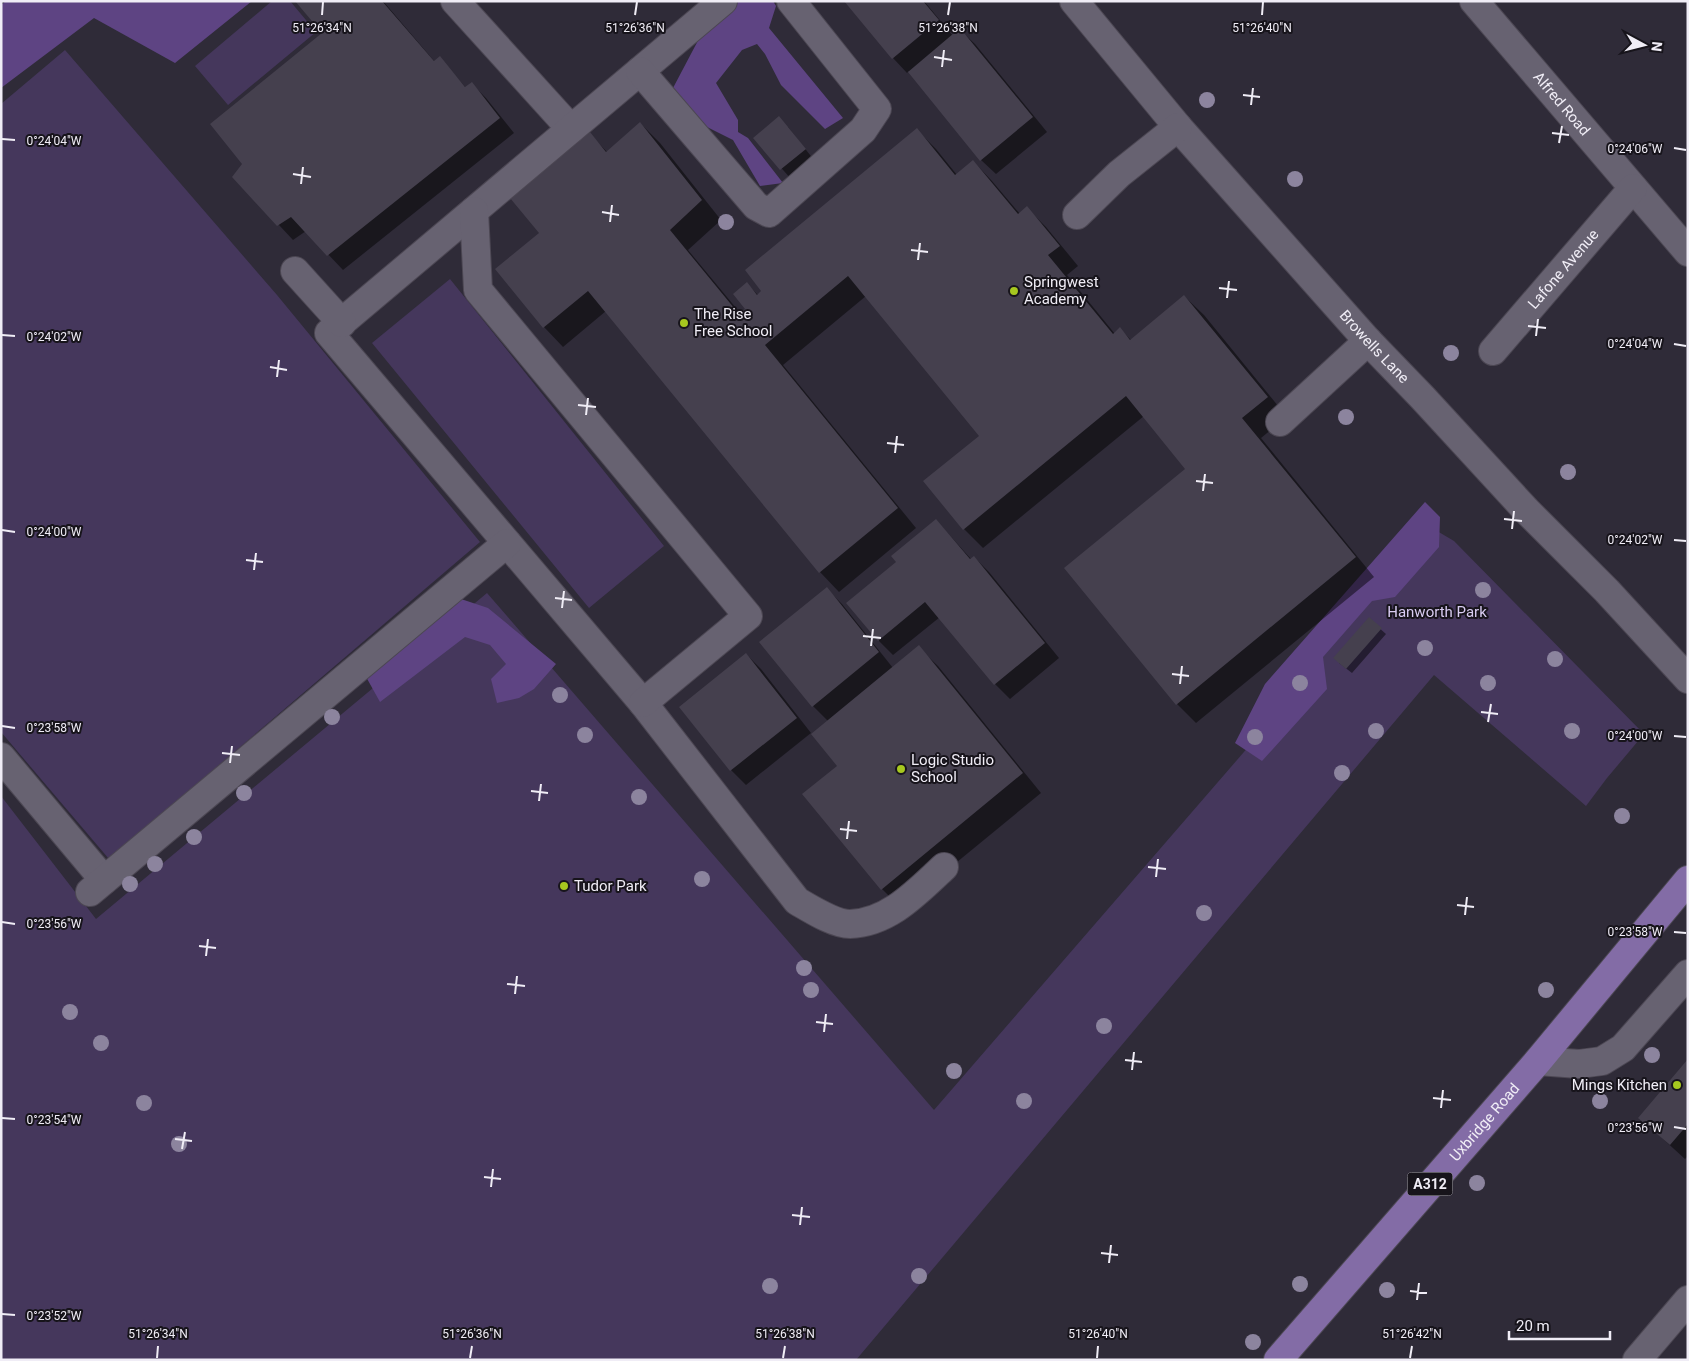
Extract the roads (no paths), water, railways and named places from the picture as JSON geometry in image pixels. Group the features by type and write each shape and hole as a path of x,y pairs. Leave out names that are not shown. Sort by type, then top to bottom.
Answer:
{"main road":[{"name":"Uxbridge Road","path":"1278,1360 1538,1061 1688,880"}],"street":[{"path":"456,1 571,129"},
{"path":"723,1 329,333 643,703 798,900 821,915 849,924 876,919 907,901 944,867"},
{"path":"640,72 756,206 769,213 863,130 877,110 791,1"},
{"name":"Browells Lane","path":"1074,1 1178,127 1368,341 1688,679"},
{"name":"Alfred Road","path":"1474,1 1688,252"},
{"path":"1077,215 1119,174 1178,127"},
{"name":"Lafone Avenue","path":"1493,351 1633,188"},
{"path":"474,211 478,290 748,616 643,703"},
{"path":"296,271 342,323"},
{"path":"1280,422 1368,341"},
{"path":"1,757 97,886 507,544"},
{"path":"1538,1061 1580,1064 1602,1061 1609,1057 1623,1048 1688,974"},
{"path":"1638,1360 1688,1300"}],"place":[{"name":"Springwest Academy","path":"1014,291"},
{"name":"The Rise Free School","path":"684,323"},
{"name":"Logic Studio School","path":"901,769"},
{"name":"Tudor Park","path":"564,886"},
{"name":"Mings Kitchen","path":"1677,1085"}],"park label":[{"name":"Hanworth Park","path":"1437,612"}]}
